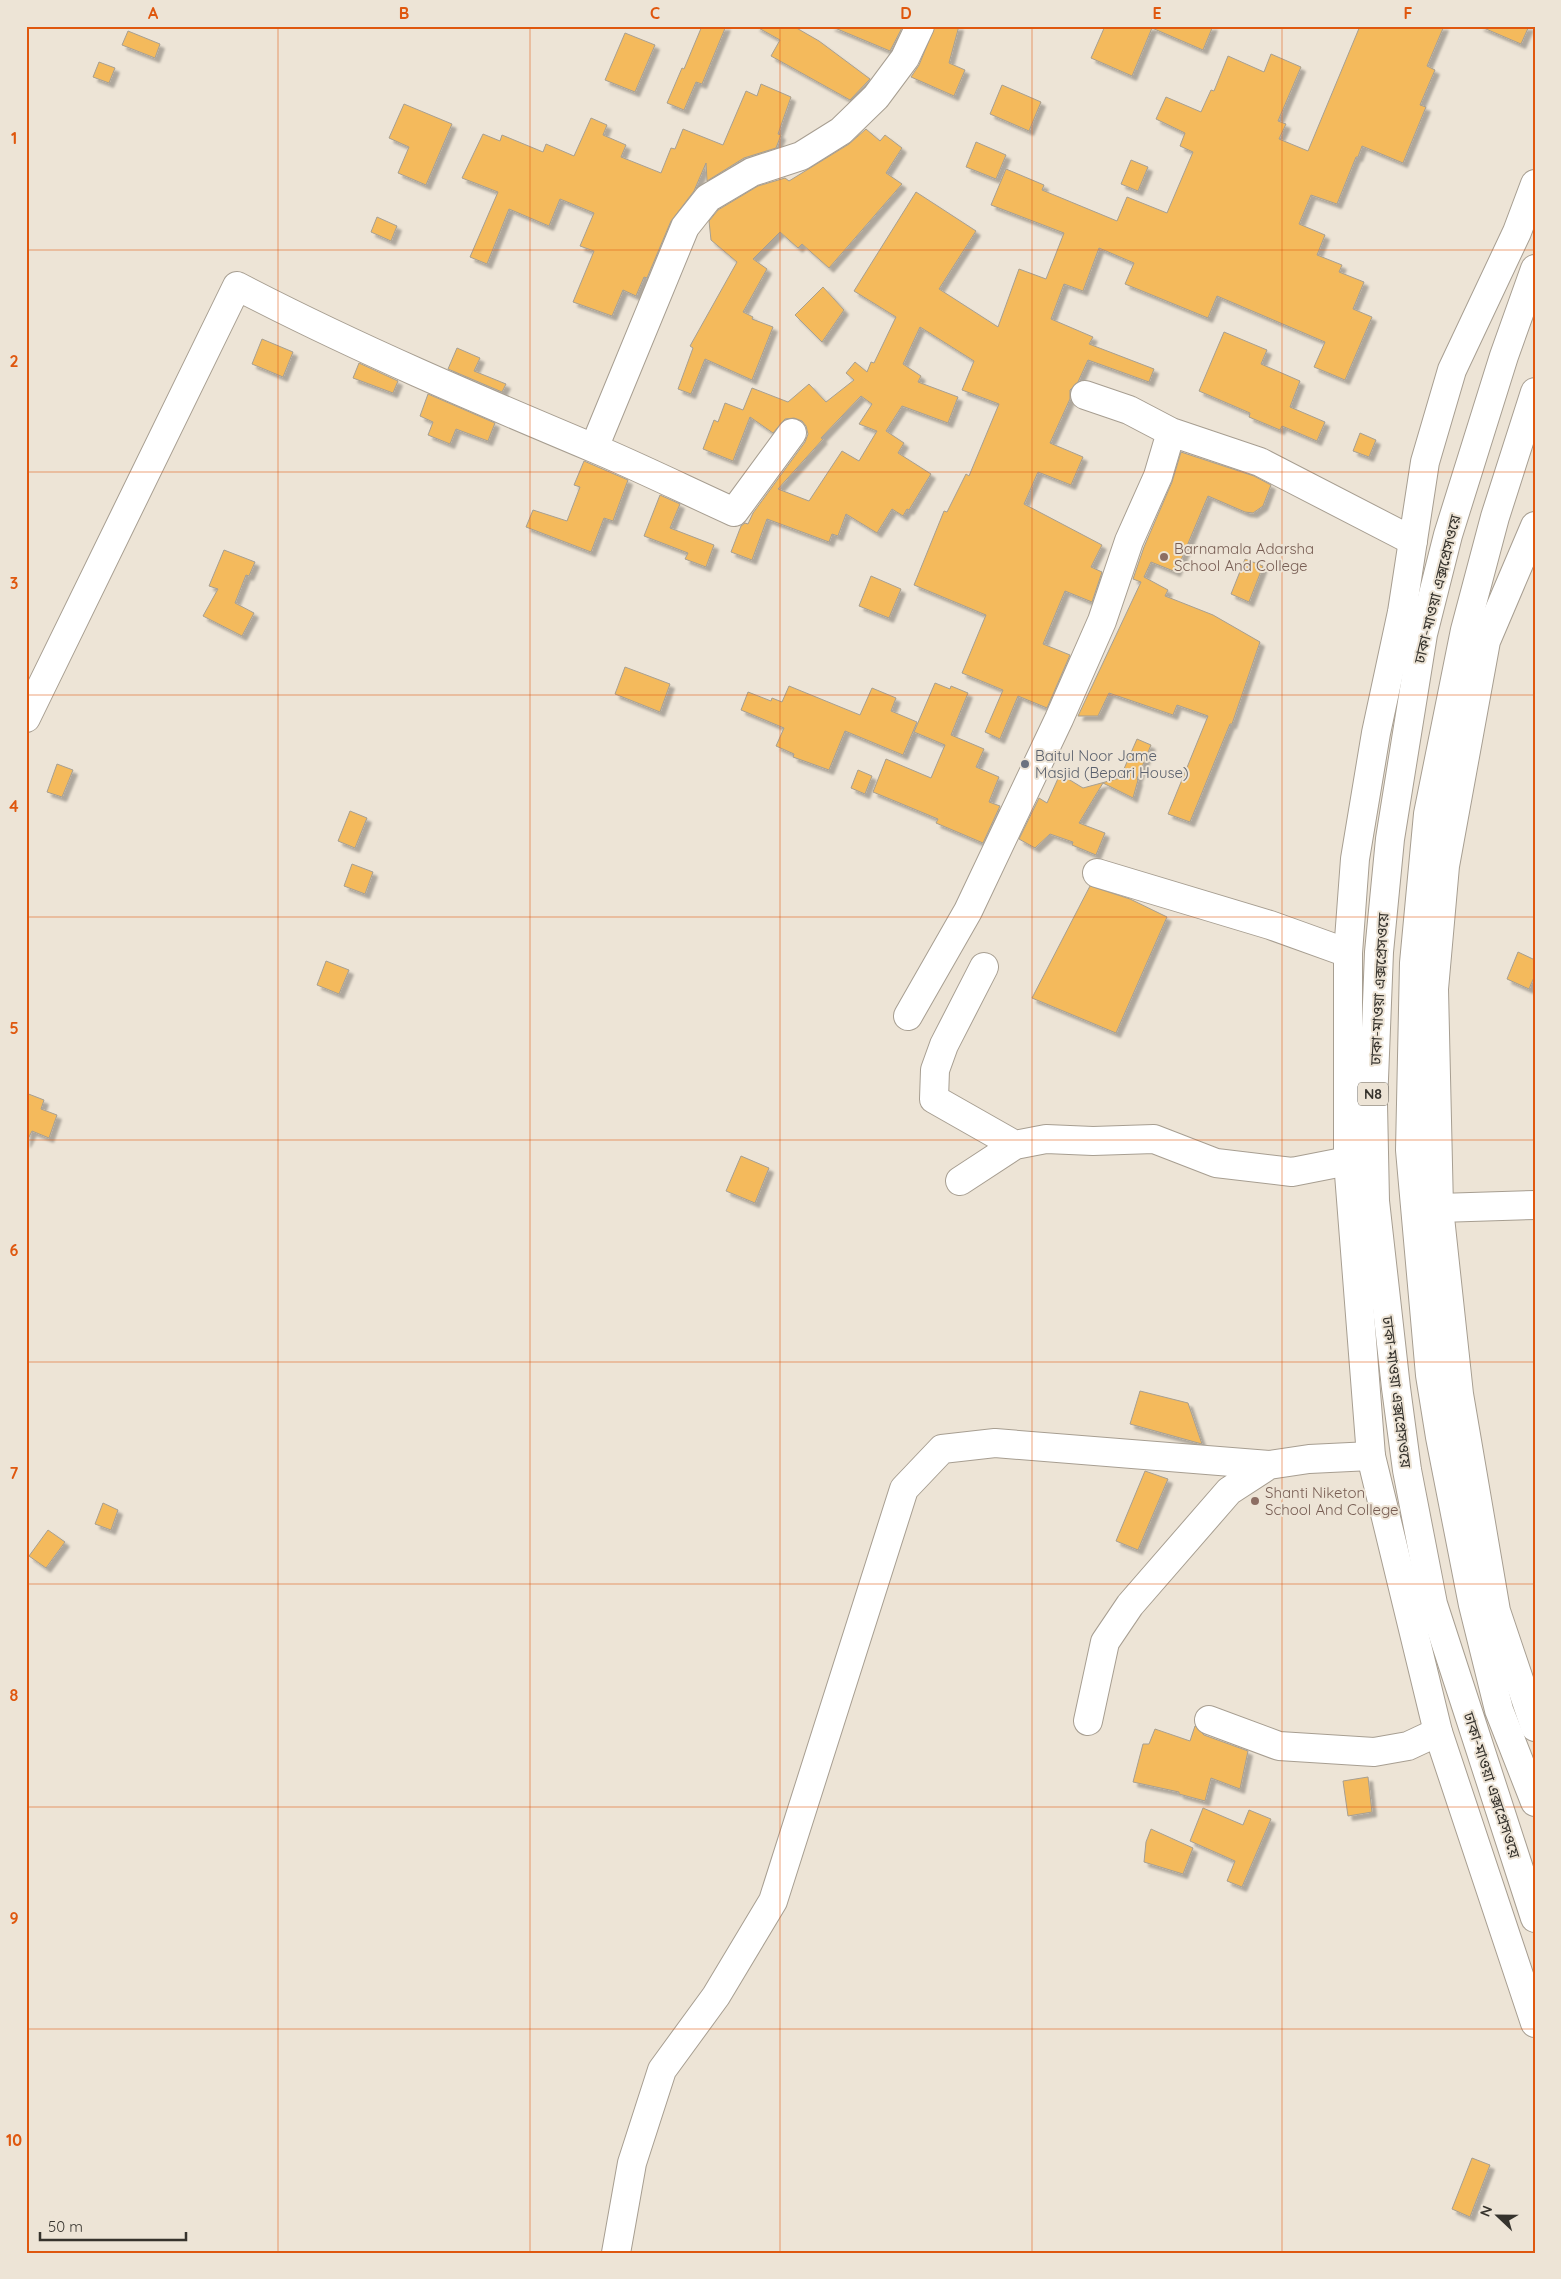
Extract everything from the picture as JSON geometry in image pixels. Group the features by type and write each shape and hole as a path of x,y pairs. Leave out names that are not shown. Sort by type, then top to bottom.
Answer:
{"main road":[{"path":"594,448 685,227 708,198 752,172 801,156 842,131 876,97 905,58 920,26"},
{"path":"1535,184 1517,232 1452,370 1425,462 1402,612 1376,733 1355,859 1348,952 1348,1161 1371,1456 1438,1732 1535,2024"},
{"name":"ঢাকা-মাওয়া এক্সপ্রেসওয়ে","path":"1535,269 1504,356 1448,535 1423,634 1390,840 1379,952 1373,1104 1375,1201 1396,1388 1407,1470 1433,1604 1535,1918"},
{"path":"26,718 237,286 302,320 459,391 594,448 734,512 792,433"},
{"name":"ঢাকা-মাওয়া এক্সপ্রেসওয়ে","path":"1535,392 1494,517 1465,630 1428,814 1414,963 1410,1150 1430,1375 1442,1446 1473,1605 1499,1710 1535,1802"},
{"path":"1085,395 1129,410 1172,432 1260,462 1413,541"},
{"path":"908,1016 968,911 1058,719 1102,621 1129,541 1158,476 1172,432"},
{"path":"1535,526 1486,641 1446,866 1434,989 1439,1208 1459,1394 1496,1611 1535,1727"},
{"path":"1097,873 1270,925 1348,952"},
{"path":"984,967 944,1045 935,1070 934,1098 1014,1145"},
{"path":"960,1181 1014,1145 1046,1139 1093,1141 1154,1139 1216,1163 1292,1172 1348,1161"},
{"path":"1439,1208 1535,1205"},
{"path":"616,2253 632,2163 662,2070 716,1996 773,1901 904,1489 942,1449 996,1443 1269,1465 1309,1459 1371,1456"},
{"path":"1088,1721 1106,1642 1130,1606 1230,1491 1269,1465"},
{"path":"1210,1720 1279,1746 1374,1752 1408,1746 1438,1732"}],"building":[{"path":"702,26 726,26 702,84 696,82 684,110 667,103"},
{"path":"755,26 793,26 819,41 870,79 850,100 771,56 780,40"},
{"path":"830,26 903,26 890,51"},
{"path":"935,26 959,26 949,63 965,70 954,96 911,77 919,65"},
{"path":"1105,26 1213,26 1203,50 1152,28 1132,76 1091,58"},
{"path":"1360,26 1444,26 1427,66 1435,70 1420,105 1426,107 1403,163 1362,146 1337,204 1311,195 1299,224 1325,235 1317,255 1342,265 1339,272 1364,282 1353,309 1372,317 1345,380 1314,367 1325,342 1217,296 1208,318 1125,284 1134,263 1099,248 1083,291 1064,284 1051,319 1093,337 1089,344 1154,369 1149,382 1088,360 1078,382 1070,390 1070,399 1050,443 1083,457 1071,485 1038,472 1024,504 1102,545 1091,567 1102,572 1092,602 1065,591 1043,644 1070,655 1047,708 1018,696 1000,739 985,732 1003,690 962,673 986,615 914,585 944,511 947,512 966,474 969,476 999,404 962,390 974,361 920,327 903,364 921,376 918,382 958,397 948,423 902,406 886,431 904,443 898,453 931,474 909,510 907,509 903,516 892,509 877,533 846,514 838,536 832,534 829,542 767,519 752,560 731,552 741,526 745,523 748,524 753,513 805,442 808,434 806,426 802,421 794,418 785,419 773,433 750,417 733,461 703,449 714,420 718,422 725,403 743,410 752,388 788,402 809,384 826,402 854,380 846,373 855,362 867,372 871,362 874,363 896,317 854,291 916,192 976,231 939,289 998,327 1019,269 1046,279 1064,233 991,205 1006,169 1044,185 1042,190 1117,221 1127,197 1167,213 1193,152 1180,146 1185,133 1156,119 1166,97 1201,112 1211,90 1214,91 1228,56 1264,72 1271,54 1301,67 1278,121 1286,124 1279,139 1308,151","holes":["861,396 872,404 859,424 877,431 859,461 842,451 809,501 778,489 823,439 821,438"]},
{"path":"1479,26 1529,26 1521,44"},
{"path":"128,31 160,44 155,58 122,45"},
{"path":"625,33 655,45 635,92 605,80"},
{"path":"99,62 115,68 109,83 93,77"},
{"path":"761,84 791,97 778,134 781,135 776,148 744,158 707,181 706,163 694,191 671,221 647,278 644,277 636,296 623,290 612,316 573,302 594,251 580,246 594,213 560,199 549,226 509,209 487,264 470,257 498,192 462,178 483,134 500,141 502,135 543,152 546,144 574,156 591,118 607,125 603,135 626,145 621,157 661,173 671,148 675,149 683,129 723,145 746,91 757,96"},
{"path":"1002,85 1041,102 1029,131 990,114"},
{"path":"404,104 452,124 426,185 398,173 409,147 389,138"},
{"path":"866,129 880,141 885,135 902,148 886,173 902,184 829,268 802,244 798,248 780,232 753,259 767,269 743,312 753,317 752,319 773,327 752,380 705,359 691,394 678,389 693,348 690,346 737,262 711,240 709,221 718,210 758,186 785,178 789,181 849,144"},
{"path":"976,142 1006,155 996,179 966,167"},
{"path":"1131,160 1148,167 1138,191 1121,184"},
{"path":"377,217 397,226 391,241 371,232"},
{"path":"823,287 844,310 822,342 795,315"},
{"path":"1224,332 1267,350 1261,364 1300,381 1290,407 1325,422 1317,441 1282,426 1280,430 1249,417 1250,413 1199,391"},
{"path":"262,339 293,352 283,377 252,364"},
{"path":"457,348 480,358 474,371 506,384 502,392 448,369"},
{"path":"359,363 398,381 393,393 353,378"},
{"path":"428,394 495,423 488,441 456,429 450,444 428,435 433,422 420,416"},
{"path":"1360,433 1376,440 1369,457 1353,451"},
{"path":"1181,452 1254,476 1271,485 1263,506 1253,513 1245,512 1208,496 1176,572 1151,562 1144,577 1168,590 1165,596 1213,615 1260,642 1232,724 1230,724 1190,822 1168,814 1208,716 1177,705 1173,715 1109,693 1098,716 1078,716 1141,582 1133,579 1144,547 1172,482"},
{"path":"584,461 628,480 613,521 604,518 591,552 526,527 533,510 567,521 580,487 574,485"},
{"path":"660,495 680,504 670,528 714,545 706,567 685,559 688,553 644,536"},
{"path":"224,550 255,562 249,576 246,575 235,603 254,613 242,636 203,616 218,589 209,586"},
{"path":"1245,559 1263,566 1249,602 1231,594"},
{"path":"871,576 901,589 889,618 859,606"},
{"path":"625,667 670,684 660,712 615,694"},
{"path":"935,683 950,689 951,686 968,693 951,735 984,749 976,767 999,777 989,802 1000,806 983,843 936,823 938,819 873,792 886,759 931,778 945,745 914,732"},
{"path":"789,686 860,715 872,688 896,698 891,711 917,722 903,755 845,731 829,770 793,757 794,754 776,746 784,728 741,710 748,692 771,701 772,698 782,702"},
{"path":"1137,739 1151,745 1137,779 1133,798 1103,783 1079,823 1105,833 1096,855 1072,845 1073,842 1050,834 1035,848 1019,839 1039,798 1047,803 1060,774 1083,788 1120,778"},
{"path":"57,764 73,770 62,797 47,792"},
{"path":"858,770 872,776 865,794 851,788"},
{"path":"350,811 367,818 355,848 338,841"},
{"path":"352,864 373,872 365,894 344,886"},
{"path":"1090,886 1130,899 1167,917 1116,1033 1032,998"},
{"path":"1518,952 1535,960 1535,975 1529,989 1507,979"},
{"path":"326,961 349,970 339,994 317,985"},
{"path":"26,1093 44,1100 41,1109 57,1115 49,1138 32,1131 26,1143"},
{"path":"741,1156 769,1168 755,1203 726,1191"},
{"path":"1140,1391 1188,1403 1202,1444 1130,1424"},
{"path":"1145,1471 1168,1479 1138,1550 1116,1541"},
{"path":"103,1503 118,1510 111,1530 95,1524"},
{"path":"48,1530 65,1542 46,1568 29,1556"},
{"path":"1195,1726 1204,1735 1248,1751 1240,1789 1211,1778 1205,1801 1179,1794 1179,1792 1133,1782 1143,1744 1149,1744 1155,1729 1190,1741"},
{"path":"1368,1777 1372,1812 1348,1816 1343,1781"},
{"path":"1203,1808 1243,1825 1249,1810 1271,1819 1242,1887 1227,1881 1235,1861 1190,1841"},
{"path":"1151,1829 1193,1848 1183,1874 1144,1862 1146,1842"},
{"path":"1472,2158 1490,2165 1470,2217 1452,2209"}],"place":[{"name":"Barnamala Adarsha School And College","path":"1164,557"},
{"name":"Baitul Noor Jame Masjid (Bepari House)","path":"1025,764"},
{"name":"Shanti Niketon School And College","path":"1255,1501"}]}
